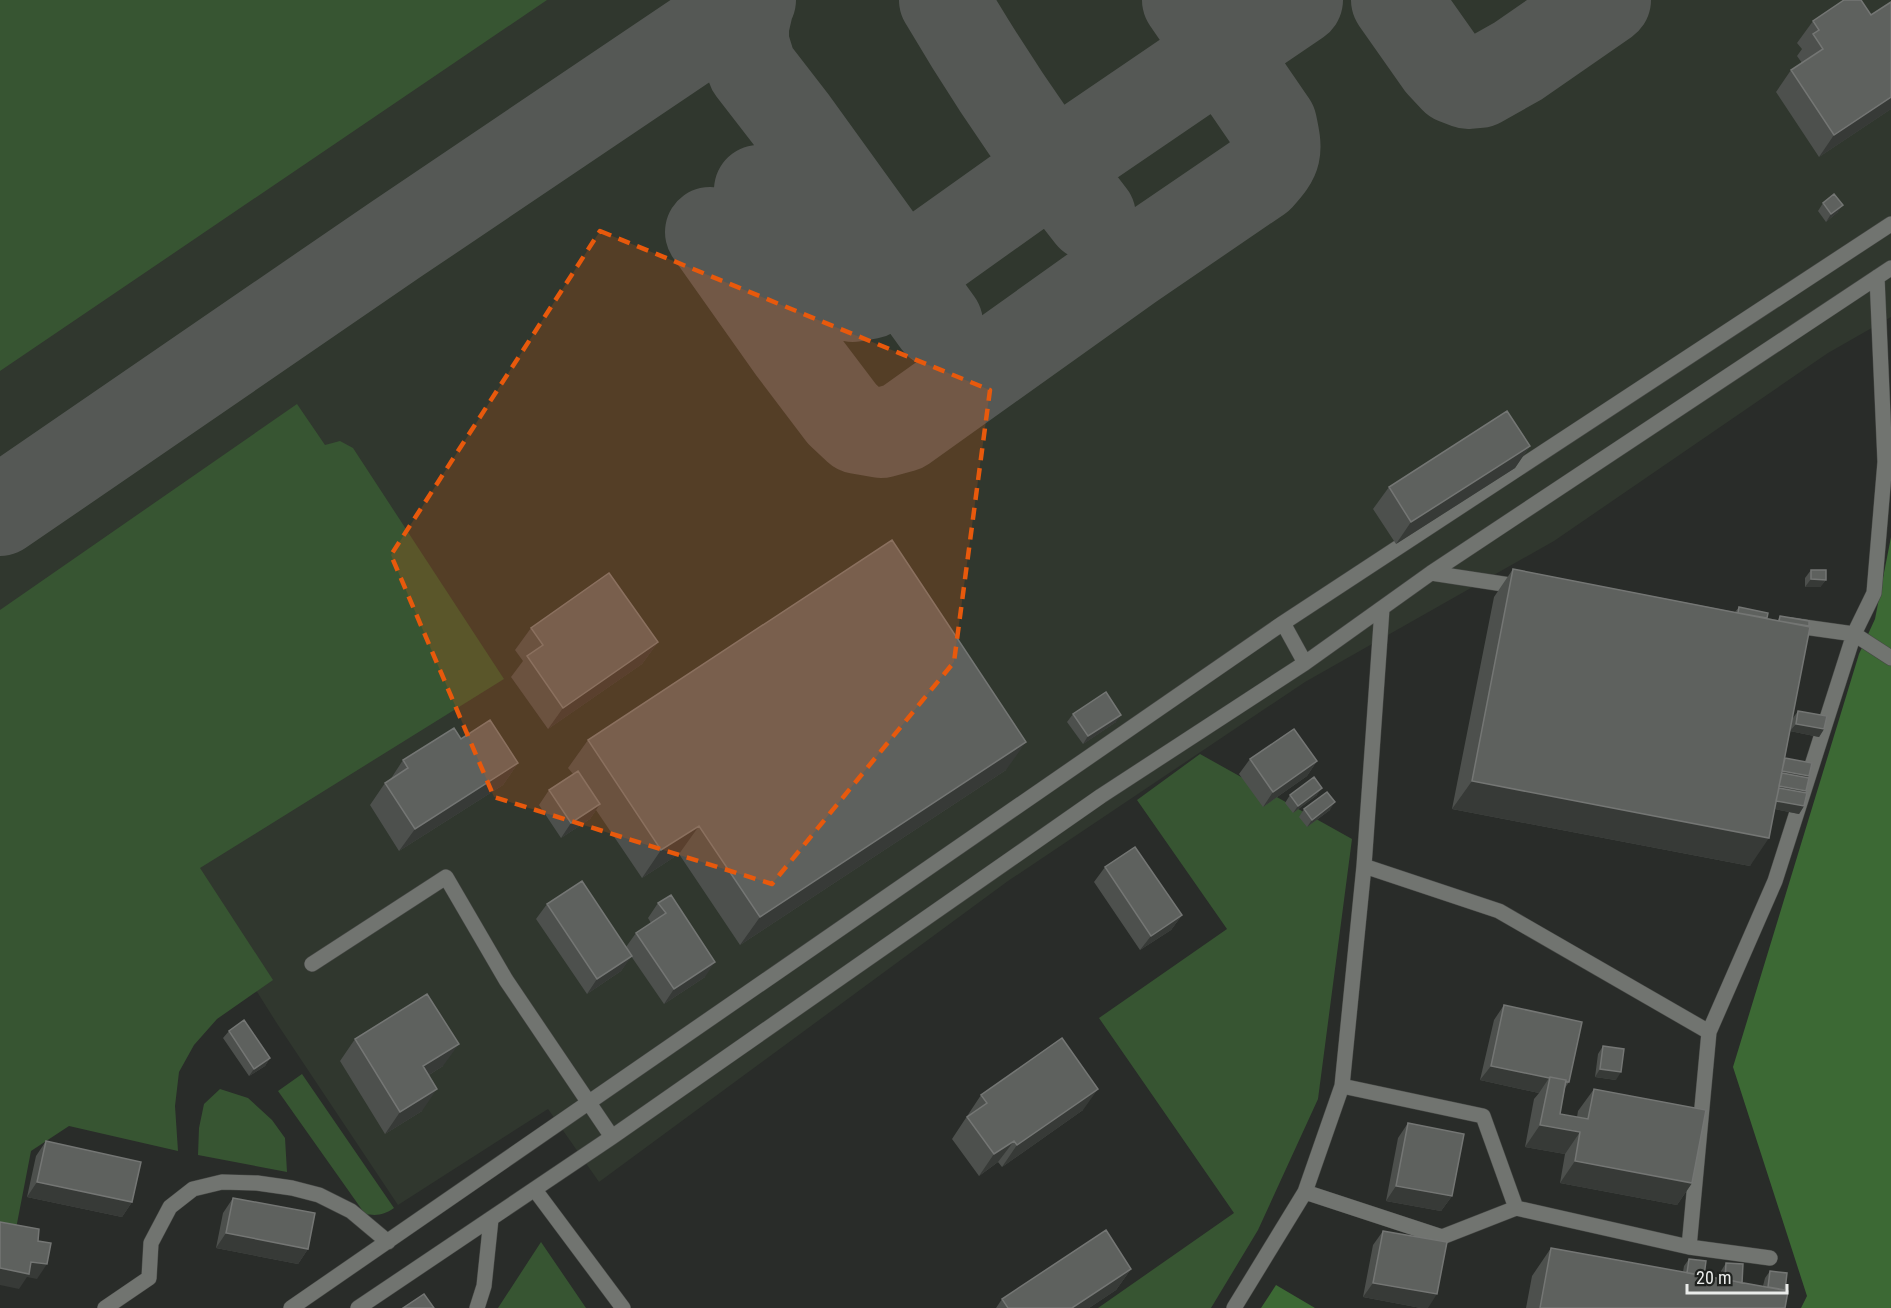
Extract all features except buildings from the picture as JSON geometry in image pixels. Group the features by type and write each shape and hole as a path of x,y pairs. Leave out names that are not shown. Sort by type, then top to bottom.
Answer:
{"lane":[{"path":"291,1308 1283,623 1891,224"},
{"path":"358,1308 612,1137 1101,796 1305,663 1431,573 1891,268"},
{"path":"1689,1246 1709,1032 1775,881 1854,634 1874,593 1885,462 1877,277"},
{"path":"1431,573 1537,588"},
{"path":"1234,1308 1305,1192 1342,1086 1364,866 1382,609"},
{"path":"1772,622 1854,634 1891,658"},
{"path":"1283,623 1305,663"},
{"path":"1364,866 1499,910 1709,1032"},
{"path":"312,964 446,877 506,980 612,1137"},
{"path":"1342,1086 1483,1116 1516,1208"},
{"path":"105,1308 149,1278 152,1243 170,1207 193,1189 222,1182 257,1183 319,1195 351,1210 388,1242"},
{"path":"535,1190 623,1308"},
{"path":"1305,1192 1443,1237 1516,1208 1689,1246 1770,1258"},
{"path":"477,1308 484,1286 491,1219"}],"highlighted area":[{"path":"600,231 990,390 954,662 772,884 494,797 391,555"}],"shaded area":[{"path":"0,0 1891,0 1891,317 1828,353 1554,541 1305,682 1008,881 599,1182 548,1109 398,1205 276,1022 121,775 0,856"}],"green space":[{"path":"0,0 547,0 0,371"},
{"path":"297,404 325,445 340,441 353,448 504,679 200,868 273,980 217,1019 194,1045 179,1072 175,1106 178,1151 69,1126 31,1151 14,1239 0,1236 0,610"},
{"path":"1891,537 1891,1308 1801,1308 1807,1296 1733,1067 1859,654 1875,619"},
{"path":"1200,754 1352,839 1318,1099 1258,1230 1211,1308 1098,1308 1234,1213 1099,1018 1227,929 1137,800"},
{"path":"302,1074 394,1208 380,1214 365,1214 278,1091"},
{"path":"220,1089 248,1098 272,1120 285,1138 287,1172 198,1155 199,1128 204,1104"},
{"path":"541,1242 586,1308 498,1308"},
{"path":"1276,1285 1315,1308 1261,1308"}],"taxiway":[{"path":"750,0 744,26 744,43 752,69 938,323"},
{"path":"0,511 395,240 751,0"},
{"path":"944,0 1014,111 1091,216"},
{"path":"710,232 842,414 858,429 881,433 903,427 1130,265 1259,177 1270,164 1276,148 1272,124 1187,0"},
{"path":"759,190 833,288 853,297 870,294 903,274 1053,167 1298,0"},
{"path":"1396,0 1441,64 1455,79 1468,84 1479,83 1518,61 1606,0"}]}
